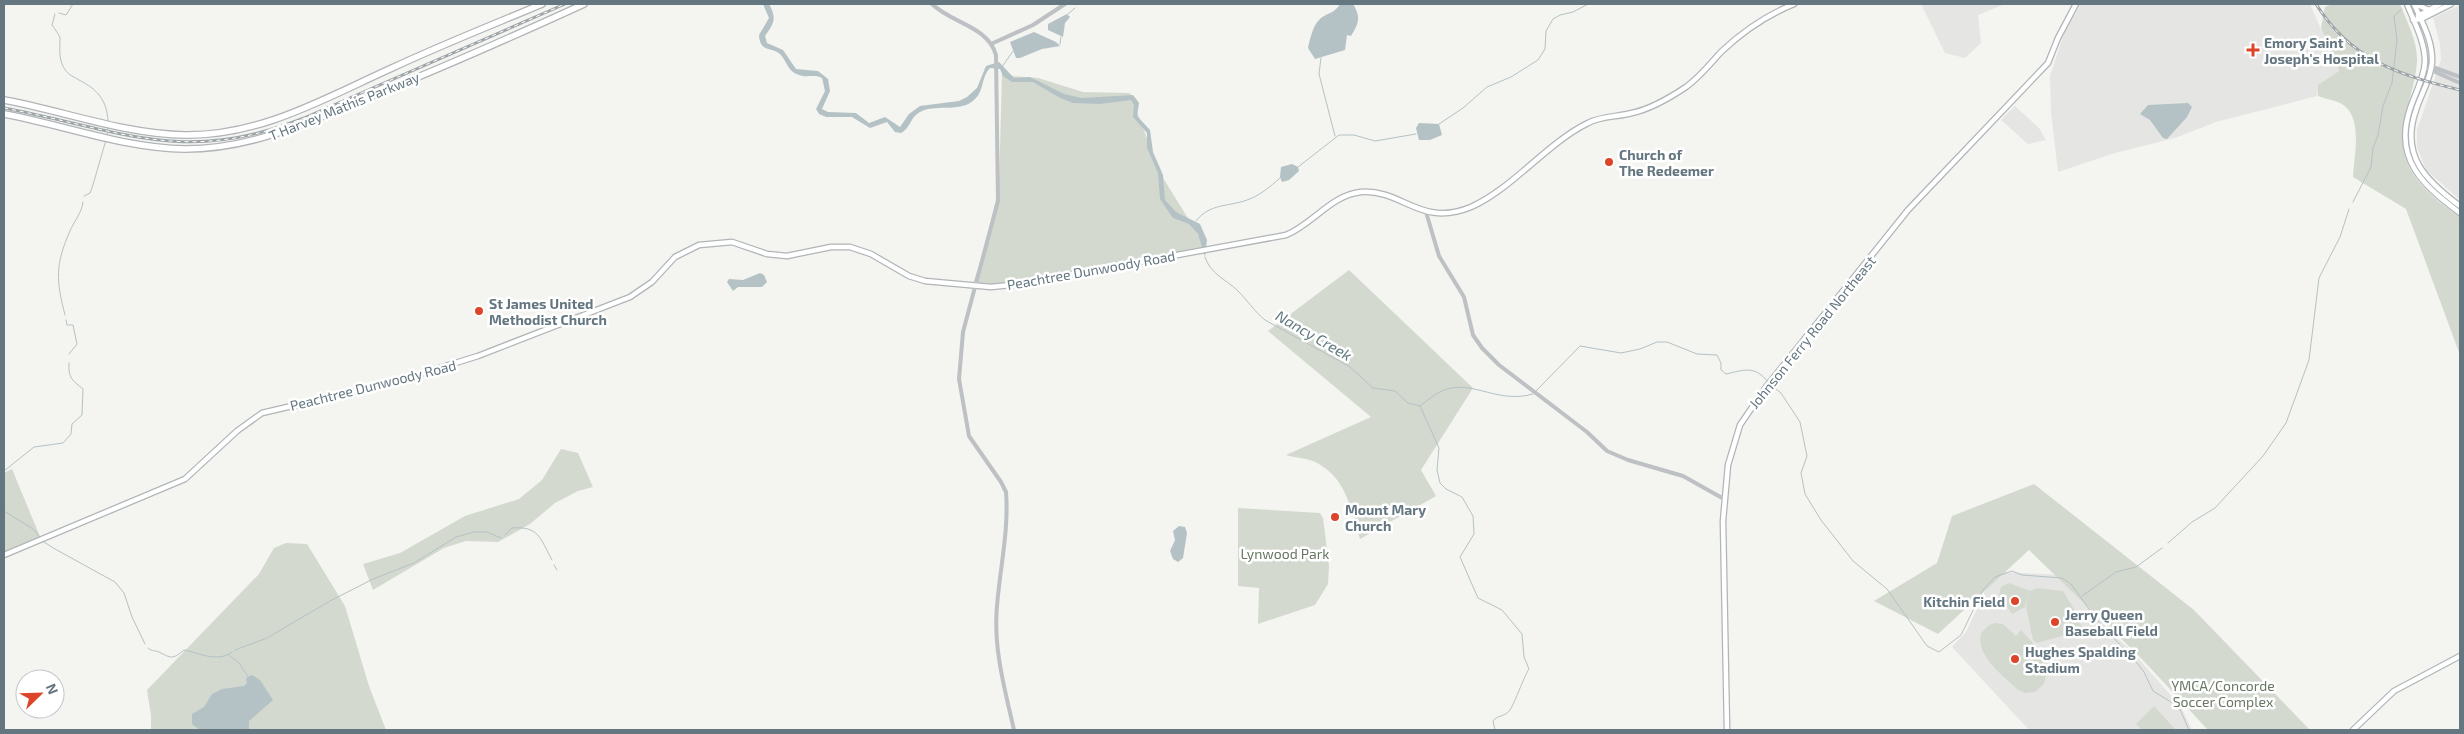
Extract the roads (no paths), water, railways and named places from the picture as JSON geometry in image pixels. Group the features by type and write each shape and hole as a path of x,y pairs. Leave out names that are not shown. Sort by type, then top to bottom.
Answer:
{"highway":[{"name":"T Harvey Mathis Parkway","path":"4,100 142,131 184,135 236,130 275,120 542,4"},
{"name":"T Harvey Mathis Parkway","path":"4,114 143,145 184,149 212,148 239,144 280,133 459,60 584,4"}],"main road":[{"name":"Peachtree Dunwoody Road","path":"4,555 185,479 237,431 262,413 394,382 478,356 630,297 652,282 675,257 699,245 732,242 767,254 786,256 831,247 850,247 872,254 916,279 974,286 1020,284 1286,235 1300,228 1335,202 1354,193 1371,193 1389,197 1426,212 1446,213 1470,207 1486,198 1587,123 1638,112 1674,94 1699,77 1723,51 1746,32 1794,4"},
{"name":"Johnson Ferry Road Northeast","path":"1727,730 1722,561 1724,499 1728,465 1740,425 1766,387 1908,210 2048,63 2058,38 2076,4"},
{"path":"2407,4 2423,45 2424,67 2407,120 2408,151 2415,171 2424,184 2460,213"},
{"path":"2414,4 2430,12"},
{"path":"2414,4 2430,44 2431,68 2414,115 2411,135 2413,149 2418,165 2428,180 2460,206"},
{"path":"2430,12 2440,4"},
{"path":"2414,20 2451,4"},
{"path":"2353,730 2394,692 2460,656"}],"street":[{"path":"932,4 946,16 980,32 991,44 996,59 997,203 963,332 959,379 969,436 1006,492 1004,562 997,607 998,640 1001,672 1014,730"},
{"path":"991,44 1032,25 1065,4"},
{"path":"2424,67 2460,77"},
{"path":"2431,68 2460,83"},
{"path":"1426,212 1439,256 1464,297 1473,335 1482,348 1499,365 1539,397 1588,432 1607,450 1628,460 1683,476 1724,499"}],"waterway":[{"path":"59,13 66,15 73,4"},
{"path":"1439,124 1463,108 1487,87 1511,77 1538,60 1545,49 1546,31 1553,19 1588,4"},
{"path":"1068,14 1075,8"},
{"path":"2353,202 2371,167 2373,148 2378,135 2383,106 2392,83 2397,40 2394,16 2402,9"},
{"path":"55,14 52,25 60,38 60,55 63,67 69,74 96,91 106,107 108,121"},
{"path":"1060,44 1061,37"},
{"path":"1002,67 1013,51"},
{"path":"1321,58 1319,74 1335,136"},
{"path":"107,136 108,128"},
{"path":"1298,167 1339,135 1354,135 1375,141 1416,134"},
{"path":"84,196 90,193 92,188 106,140"},
{"path":"1196,221 1201,215 1213,208 1256,196 1280,178"},
{"path":"65,315 60,292 59,263 65,243 83,202"},
{"path":"2168,543 2192,522 2215,508 2263,456 2286,423 2309,360 2319,278 2340,237 2349,209"},
{"name":"Nancy Creek","path":"1205,257 1211,268 1238,291 1265,320 1350,367 1373,388 1395,391 1408,403 1420,406 1440,392 1457,387 1498,395 1520,396 1533,394"},
{"path":"66,320 67,325 73,325 77,344 69,354"},
{"name":"Nancy Creek","path":"1536,391 1580,346 1621,353 1640,349 1657,342 1667,342 1697,354 1717,355 1721,363 1721,370 1726,374 1749,370 1758,373 1768,382"},
{"path":"4,471 34,447 63,443 71,434 72,424 82,415 83,389 72,378 69,372 69,363"},
{"name":"Nancy Creek","path":"1771,385 1781,393 1800,422 1807,456 1801,473 1805,494 1821,520 1853,561 1887,589 1927,646 1939,652 1961,635 1983,590 1995,577 2012,571 2022,575 2062,578 2072,585 2096,619 2137,663 2144,672 2153,691 2179,707 2189,730"},
{"path":"1420,406 1439,448 1437,470 1440,483 1446,489 1462,497 1473,516 1474,534 1460,557 1478,598 1502,610 1522,634 1524,657 1529,669 1510,710 1493,721 1495,730"},
{"path":"4,511 33,529 44,542 115,582 124,593 132,617 145,644"},
{"path":"505,535 512,528 533,531 538,535 552,560"},
{"path":"235,650 267,638 330,601 373,579 414,563 456,537 474,532 487,532 501,538"},
{"path":"2082,596 2116,572 2136,567 2162,548"},
{"path":"554,565 557,570"},
{"path":"148,648 172,657 184,650 215,657 221,657 232,652"},
{"path":"229,655 239,663 249,678"}],"railway":[{"path":"4,108 153,139 187,142 223,140 261,132 304,118 565,4"},
{"path":"2316,4 2330,23 2361,52 2397,71 2460,90"}],"place":[{"name":"Emory Saint Joseph's Hospital","path":"2253,50"},
{"name":"Church of The Redeemer","path":"1609,162"},
{"name":"St James United Methodist Church","path":"479,311"},
{"name":"Mount Mary Church","path":"1335,517"},
{"name":"Kitchin Field","path":"2015,601"},
{"name":"Jerry Queen Baseball Field","path":"2055,622"},
{"name":"Hughes Spalding Stadium","path":"2015,659"}],"park label":[{"name":"Lynwood Park","path":"1285,553"},
{"name":"YMCA/Concorde Soccer Complex","path":"2223,694"}]}
